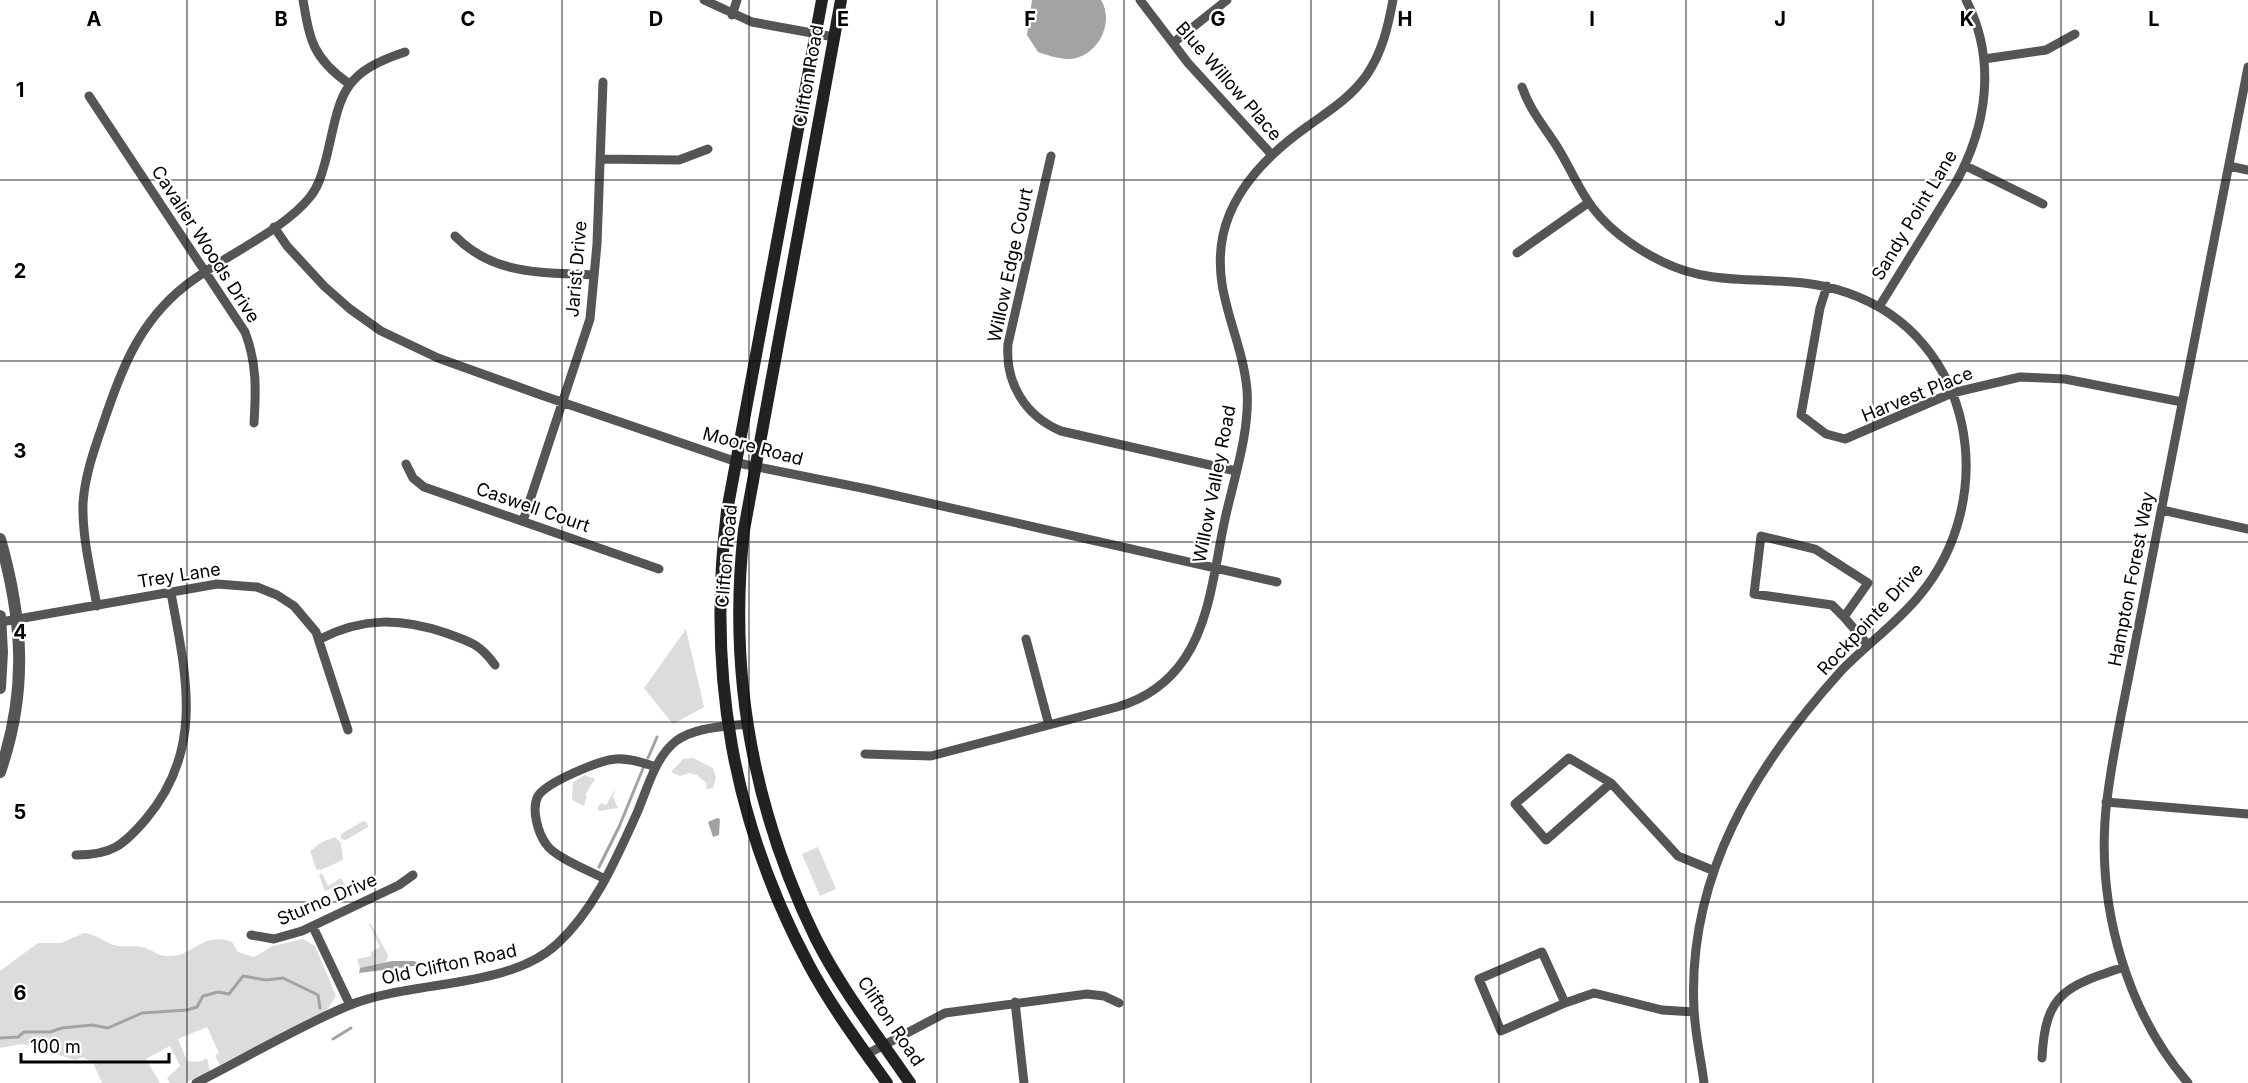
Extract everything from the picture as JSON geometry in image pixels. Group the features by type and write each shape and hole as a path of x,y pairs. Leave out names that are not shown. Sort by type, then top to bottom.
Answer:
{"main road":[{"name":"Clifton Road","path":"822,0 735,462 723,545 719,603 721,675 727,727 746,812 777,898 810,967 887,1083"},
{"name":"Clifton Road","path":"841,0 744,530 738,600 740,675 746,724 764,806 786,871 817,940 910,1083"}],"street":[{"path":"303,0 314,48 324,63 348,83"},
{"path":"704,0 732,15 752,22 834,37"},
{"path":"732,15 737,0"},
{"name":"Blue Willow Place","path":"1140,0 1173,43 1272,155"},
{"path":"1173,43 1227,0"},
{"name":"Willow Valley Road","path":"865,754 931,756 1127,704 1149,693 1168,678 1185,658 1197,637 1246,424 1247,391 1242,363 1222,293 1220,272 1223,236 1240,194 1272,155 1339,104 1365,76 1380,50 1390,23 1393,0"},
{"name":"Sandy Point Lane","path":"1879,307 1966,166 1983,113 1984,58 1978,29 1966,0"},
{"path":"1984,58 2046,50 2075,34"},
{"path":"97,606 83,522 90,463 120,374 134,345 164,305 206,272 274,227 305,203 318,185 339,106 348,83 377,61 405,52"},
{"name":"Hampton Forest Way","path":"2188,1083 2149,1023 2124,967 2106,881 2106,802 2248,68"},
{"name":"Jarist Drive","path":"523,521 590,319 603,82"},
{"name":"Rockpointe Drive","path":"1522,87 1534,116 1556,145 1588,203 1630,243 1663,263 1683,271 1720,279 1796,280 1827,286 1879,307 1921,344 1952,393 1962,423 1968,471 1964,508 1958,529 1942,564 1924,590 1815,702 1757,780 1731,826 1712,870 1696,949 1694,1012 1704,1083"},
{"name":"Cavalier Woods Drive","path":"89,96 238,320 250,347 256,379 254,423"},
{"path":"600,159 680,160 708,149"},
{"name":"Willow Edge Court","path":"1051,156 1008,344 1009,371 1019,396 1036,416 1061,431 1236,471"},
{"path":"1966,166 2043,204"},
{"path":"2229,166 2248,170"},
{"path":"1517,253 1588,203"},
{"name":"Moore Road","path":"274,227 287,246 324,286 350,309 381,331 438,358 735,462 867,489 1277,582"},
{"path":"455,236 471,252 496,264 537,272 594,275"},
{"name":"Harvest Place","path":"1827,286 1820,308 1801,415 1826,434 1845,439 1952,393 2002,379 2040,377 2182,402"},
{"name":"Caswell Court","path":"406,464 413,478 424,487 659,569"},
{"path":"2162,510 2248,529"},
{"path":"1844,617 1868,583 1815,549 1761,536 1754,594 1832,605 1868,645"},
{"path":"0,539 18,620 19,683 15,719 0,772"},
{"name":"Trey Lane","path":"1,619 18,620 217,584 257,587 277,595 294,606 311,624 320,639 348,730"},
{"path":"76,855 99,855 123,842 158,803 177,767 186,732 188,692 171,593"},
{"path":"0,688 1,619"},
{"path":"320,639 339,630 363,623 405,622 468,641 484,650 495,665"},
{"path":"1026,639 1049,726"},
{"name":"Old Clifton Road","path":"196,1083 350,1005 398,990 475,978 526,965 560,942 596,897 656,767 675,742 698,731 746,724"},
{"path":"1611,783 1546,840 1515,804 1569,758 1611,783 1678,856 1712,870"},
{"path":"605,879 546,846 540,832 535,807 538,796 546,788 596,763 629,759 656,767"},
{"path":"2106,802 2248,814"},
{"name":"Sturno Drive","path":"251,935 274,939 313,927 399,885 413,875"},
{"path":"313,927 350,1005"},
{"path":"1565,1003 1542,952 1479,979 1501,1031 1594,993 1662,1010 1694,1012"},
{"path":"2042,1058 2044,1024 2059,998 2079,983 2124,967"},
{"path":"867,1054 945,1013 1087,994 1104,996 1119,1003"},
{"path":"1014,1002 1024,1083"}],"shaded area":[{"path":"1032,0 1101,0 1106,17 1098,43 1084,55 1071,59 1038,52 1027,35"},
{"path":"686,629 704,707 673,724 644,688"},
{"path":"693,758 713,768 716,777 713,788 706,789 707,784 697,775 689,773 680,776 671,772 683,759"},
{"path":"585,775 595,779 585,795 587,796 584,806 572,800 573,782"},
{"path":"616,788 613,797 618,808 599,811 597,808 601,803 606,805"},
{"path":"720,819 719,835 713,837 708,822"},
{"path":"363,821 367,822 368,827 346,840 341,839 341,834"},
{"path":"335,837 341,843 343,860 321,870 316,869 310,851 322,842"},
{"path":"818,847 836,889 820,896 802,854"},
{"path":"322,873 328,886 341,878 345,885 325,891 319,875"},
{"path":"369,924 388,955 382,965 361,971 357,959 371,956 371,952 380,947"},
{"path":"84,933 114,945 142,947 167,956 184,953 204,942 221,940 232,942 238,952 254,957 273,946 303,939 315,946 336,996 327,1010 220,1065 215,1056 219,1053 207,1027 178,1039 187,1061 199,1062 207,1058 210,1071 185,1083 170,1083 167,1078 180,1066 170,1046 146,1059 160,1083 102,1083 93,1063 83,1057 75,1060 22,1044 0,1048 0,971 38,943 61,943"},
{"path":"392,961 414,961 422,965 359,973 360,968"}],"waterway":[{"path":"648,758 657,737"},
{"path":"599,867 619,827 644,766"},
{"path":"0,1038 18,1037 24,1032 50,1032 62,1028 92,1025 108,1028 142,1013 187,1010 197,1007 203,996 218,992 229,994 243,976 266,980 283,978 318,995 320,1008"},
{"path":"333,1039 351,1028"}]}
